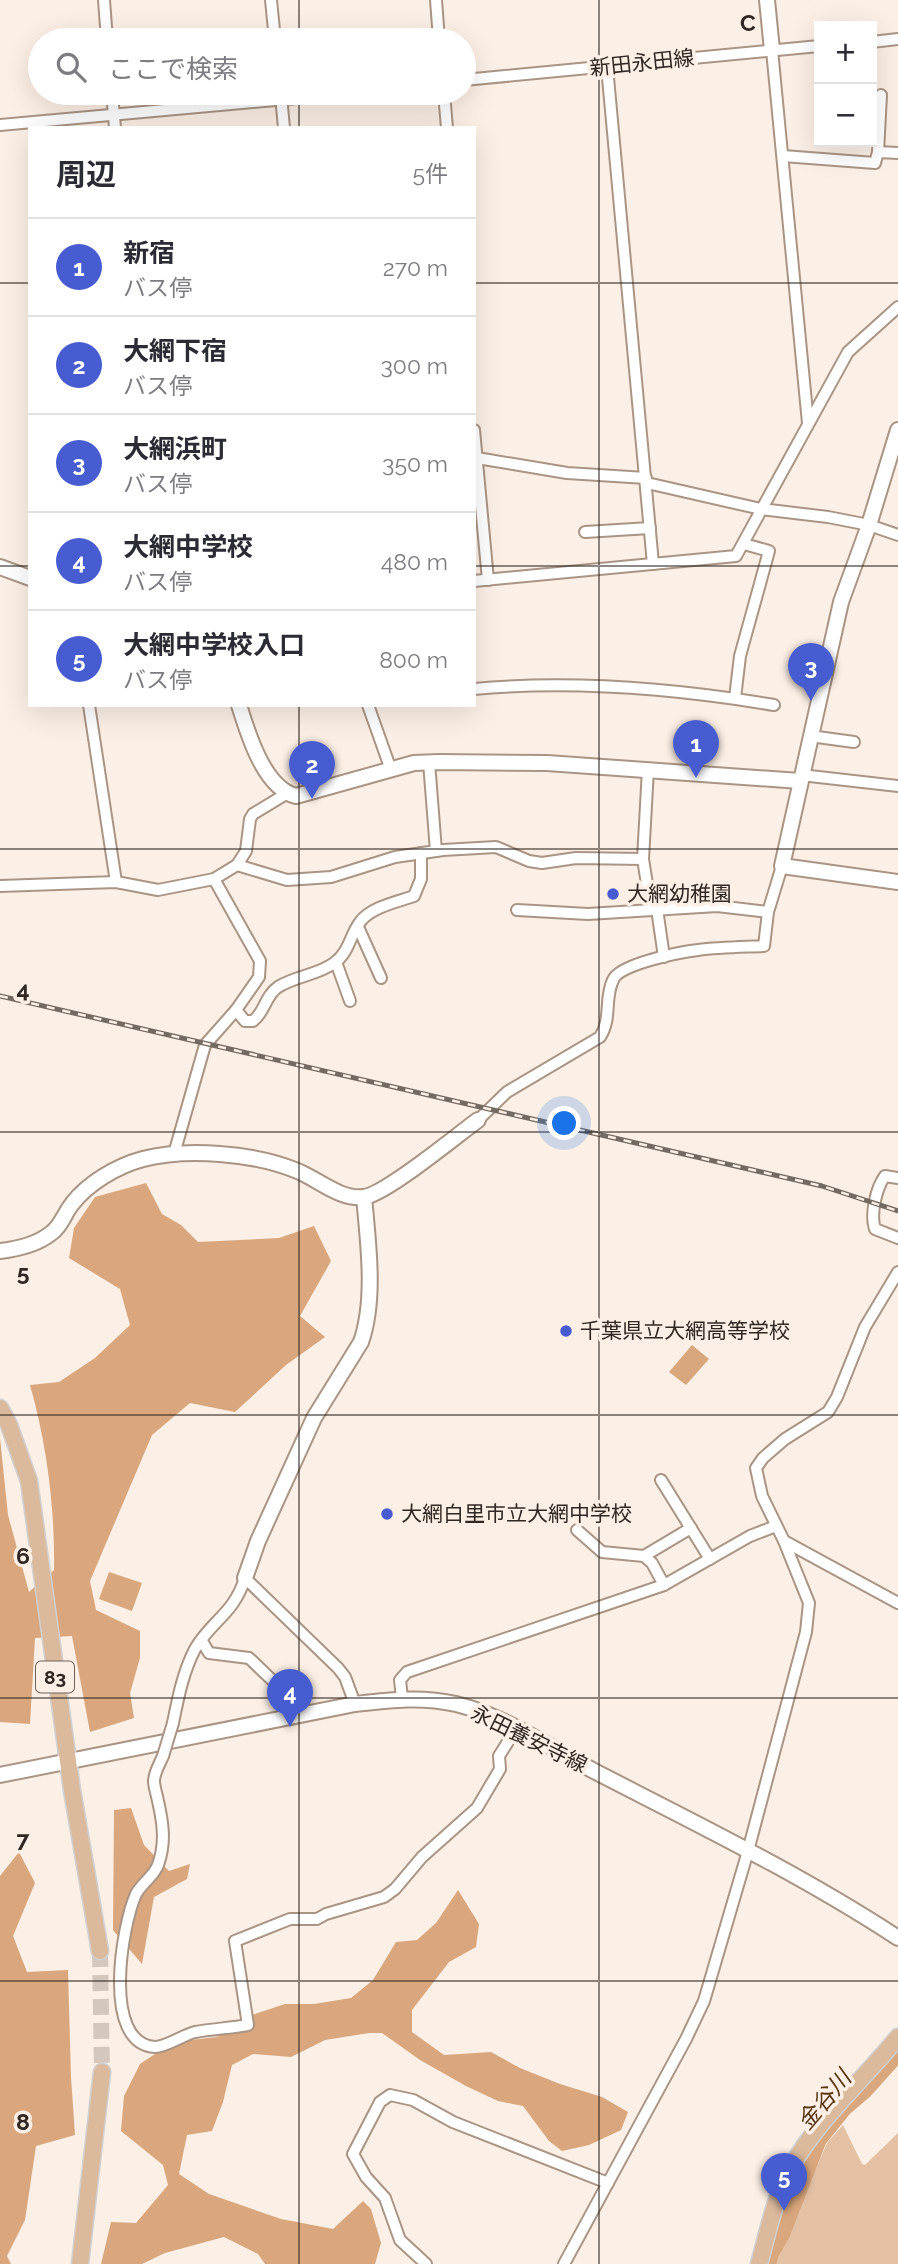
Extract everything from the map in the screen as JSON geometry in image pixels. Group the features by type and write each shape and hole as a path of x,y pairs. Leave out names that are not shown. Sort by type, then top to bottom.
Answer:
{"main road":[{"name":"83","path":"0,1408 29,1481 67,1760 100,1951"},
{"path":"758,2264 776,2204 791,2167 839,2103 898,2037"},
{"path":"80,2264 102,2072"}],"street":[{"path":"104,0 106,28"},
{"path":"271,0 274,28"},
{"path":"436,0 438,28"},
{"path":"767,0 808,423"},
{"path":"877,41 898,39"},
{"name":"新田永田線","path":"476,79 814,47"},
{"path":"607,67 653,564"},
{"path":"783,156 875,163 881,95"},
{"path":"112,105 114,126"},
{"path":"0,125 197,105"},
{"path":"282,105 284,126"},
{"path":"445,105 447,126"},
{"path":"878,152 898,153"},
{"path":"476,581 736,556 848,352 898,307"},
{"path":"0,1251 18,1249 50,1234 92,1184 141,1160 174,1153 247,1157 274,1162 299,1171 341,1194 364,1197 385,1188 478,1119 507,1092 600,1037 607,1027 612,980 618,973 664,957 697,950 764,946 768,912 782,866 841,602 869,525 898,430"},
{"path":"476,449 488,580"},
{"path":"477,458 567,473 646,480 761,509 828,517 869,525 898,535"},
{"path":"585,532 650,528"},
{"path":"735,698 740,656 769,551 744,544"},
{"path":"0,566 28,577"},
{"path":"476,689 536,685 625,689 735,698 774,705"},
{"path":"89,707 116,882"},
{"path":"240,707 259,756 277,786 286,794 296,796 429,762 648,769 898,786"},
{"path":"372,707 391,770"},
{"path":"810,736 854,742"},
{"path":"429,762 436,851"},
{"path":"648,769 643,859 664,957"},
{"path":"0,886 116,882 158,890 214,879 237,865 246,850 253,814 286,794"},
{"path":"237,865 287,880 331,877 395,857 496,847 529,861 542,863 576,858 643,859"},
{"path":"236,1010 245,1021 253,1021 261,1015 265,1001 278,987 336,962 346,951 360,921 372,911 414,896 421,879 421,853"},
{"path":"782,866 898,883"},
{"path":"174,1153 205,1045 260,977 260,961 214,879"},
{"path":"517,910 588,914 717,906 768,912"},
{"path":"358,927 381,978"},
{"path":"336,962 350,1002"},
{"path":"898,1178 885,1176 880,1184 872,1222 875,1229 898,1238"},
{"path":"364,1197 369,1250 368,1305 361,1342 314,1418 258,1541 238,1598 196,1648 182,1682 173,1723 153,1779 164,1832 158,1866 138,1891 127,1917 120,1956 120,1996 129,2028 138,2039 153,2047 194,2033 248,2025 235,1941 290,1919 317,1919 384,1897 422,1857 477,1808 500,1769 499,1756 516,1729"},
{"path":"564,2264 704,2001 748,1851 806,1632 809,1603 762,1496 756,1468 763,1458 785,1439 828,1412 837,1397 864,1327 898,1272"},
{"path":"661,1480 710,1559"},
{"path":"402,1698 400,1680 407,1672 664,1586 750,1536 776,1526"},
{"path":"644,1556 691,1528"},
{"path":"577,1530 602,1552 644,1556 652,1563 664,1586"},
{"path":"784,1541 898,1603"},
{"path":"245,1578 338,1668 345,1677 355,1704"},
{"path":"202,1641 209,1653 249,1658 272,1679"},
{"name":"永田養安寺線","path":"0,1774 355,1704 402,1698 458,1705 488,1715 516,1729 748,1851 898,1938"},
{"path":"425,2264 400,2240 385,2198 366,2177 353,2154 380,2102 390,2095 413,2100 453,2122 608,2183"}],"shaded area":[{"path":"146,1183 162,1214 181,1225 198,1242 279,1238 314,1226 331,1261 300,1316 325,1337 286,1365 235,1412 190,1403 152,1435 90,1581 96,1610 140,1631 140,1658 130,1693 134,1718 90,1732 72,1636 35,1638 30,1724 0,1722 0,1438 8,1515 29,1592 54,1570 49,1477 30,1385 59,1382 95,1358 130,1325 120,1289 69,1258 74,1228 95,1197"},
{"path":"692,1345 709,1359 686,1385 669,1372"},
{"path":"109,1572 142,1583 132,1611 99,1599"},
{"path":"131,1808 144,1845 169,1871 190,1864 187,1879 154,1897 142,1964 113,1930 114,1810"},
{"path":"19,1852 35,1883 13,1936 27,1972 68,1970 75,2135 36,2146 25,2220 7,2256 11,2264 0,2264 0,1876"},
{"path":"458,1890 479,1924 476,1947 449,1962 412,2010 412,2032 444,2055 491,2052 520,2068 602,2097 628,2112 621,2130 589,2145 562,2151 549,2141 523,2106 498,2101 466,2086 420,2060 382,2033 325,2040 291,2057 253,2054 232,2065 223,2102 212,2131 187,2135 179,2174 209,2194 281,2219 333,2229 363,2201 371,2209 381,2243 375,2264 265,2264 258,2254 224,2237 165,2253 142,2264 101,2264 111,2222 136,2223 168,2185 163,2165 121,2131 124,2096 140,2064 173,2042 217,2037 252,2015 285,2004 314,2004 351,1998 373,1980 396,1942 417,1940 436,1923"},
{"path":"843,2125 862,2164 865,2165 898,2133 898,2264 775,2264 827,2143"}],"waterway":[{"name":"金谷川","path":"767,2264 818,2139 843,2108 864,2090 898,2052"}],"tunnel":[{"path":"100,1951 102,2072"}],"railway":[{"path":"0,996 822,1186 898,1211"}],"place":[{"name":"大網浜町","path":"811,701"},
{"name":"新宿","path":"696,778"},
{"name":"大網下宿","path":"312,799"},
{"name":"大網幼稚園","path":"613,894"},
{"name":"千葉県立大網高等学校","path":"566,1331"},
{"name":"大網白里市立大網中学校","path":"387,1514"},
{"name":"大網中学校","path":"290,1727"},
{"name":"大網中学校入口","path":"784,2211"}]}
